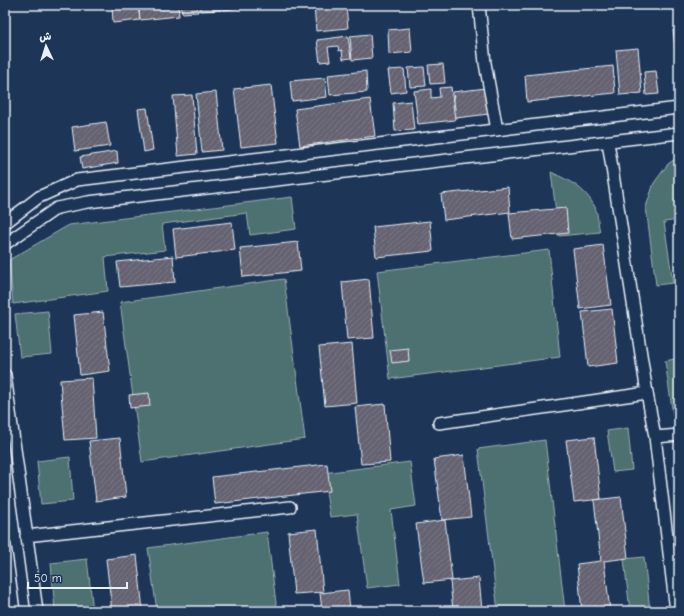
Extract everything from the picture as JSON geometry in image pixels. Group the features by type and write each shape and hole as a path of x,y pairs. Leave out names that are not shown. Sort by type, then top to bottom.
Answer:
{"street":[{"path":"479,5 485,63 497,130"},
{"path":"5,223 39,197 77,180 679,108"},
{"path":"5,244 57,208 88,202 679,133"},
{"path":"608,142 655,437 676,611"},
{"path":"5,375 10,449 26,536 37,611"},
{"path":"439,423 647,393"},
{"path":"655,437 679,435"},
{"path":"26,536 290,507"},
{"path":"5,546 14,611"}],"green space":[{"path":"679,156 679,220 664,222 673,283 656,285 646,207 654,183 668,164"},
{"path":"551,172 571,182 587,195 595,207 600,232 559,236"},
{"path":"292,197 296,229 250,235 247,213 162,224 165,250 105,257 108,291 13,304 9,260 69,225"},
{"path":"549,250 560,357 390,379 377,271"},
{"path":"284,279 305,439 142,462 120,302"},
{"path":"48,311 52,354 20,357 15,314"},
{"path":"679,358 679,414 673,415 665,361"},
{"path":"628,428 632,470 613,472 607,431"},
{"path":"545,440 565,611 498,611 478,449"},
{"path":"70,457 73,501 41,504 37,461"},
{"path":"410,462 416,506 391,510 400,584 367,588 357,514 330,517 323,473"},
{"path":"267,532 277,611 157,611 148,548"},
{"path":"644,557 650,611 630,611 624,559"},
{"path":"87,559 93,611 55,611 51,563"}],"building":[{"path":"112,5 138,5 140,20 113,23"},
{"path":"143,5 174,5 143,8"},
{"path":"181,5 197,5 198,12 182,13"},
{"path":"200,5 220,5 221,10 200,11"},
{"path":"223,5 240,5 240,8 224,10"},
{"path":"314,5 346,5 348,28 316,31"},
{"path":"178,6 179,16 140,20 139,10"},
{"path":"410,28 412,52 389,54 388,30"},
{"path":"679,29 679,83 673,30"},
{"path":"370,34 372,58 352,60 350,36"},
{"path":"348,36 351,58 343,59 342,50 339,51 338,46 328,47 330,61 320,62 317,40"},
{"path":"638,48 642,93 620,95 616,50"},
{"path":"443,64 445,83 430,84 428,65"},
{"path":"613,66 615,93 527,102 525,75"},
{"path":"424,67 426,86 410,87 408,68"},
{"path":"404,69 406,91 391,93 388,70"},
{"path":"366,71 367,92 330,95 328,75"},
{"path":"656,71 659,94 646,95 644,72"},
{"path":"325,78 327,97 292,101 290,81"},
{"path":"271,85 278,143 241,147 234,89"},
{"path":"451,87 455,120 418,124 414,91 431,89 431,98 440,97 439,88"},
{"path":"486,88 489,114 456,118 453,92"},
{"path":"216,92 222,150 202,152 196,94"},
{"path":"192,95 197,154 178,156 173,96"},
{"path":"370,99 375,136 300,146 295,109"},
{"path":"411,101 414,130 395,131 393,103"},
{"path":"147,108 153,150 144,152 138,109"},
{"path":"106,122 110,146 75,151 72,127"},
{"path":"117,151 118,163 82,169 80,157"},
{"path":"508,187 510,212 444,220 441,194"},
{"path":"566,208 568,233 512,239 509,213"},
{"path":"430,221 433,251 376,257 373,227"},
{"path":"232,222 235,250 176,257 173,229"},
{"path":"298,242 301,271 243,277 240,248"},
{"path":"603,245 611,305 580,309 573,249"},
{"path":"173,256 175,282 120,287 117,262"},
{"path":"369,279 374,338 347,340 342,282"},
{"path":"612,309 618,363 588,367 582,312"},
{"path":"103,312 110,371 80,375 74,315"},
{"path":"352,344 357,403 325,406 319,347"},
{"path":"408,348 409,361 392,363 390,350"},
{"path":"92,378 96,438 65,440 60,380"},
{"path":"149,393 150,406 130,408 129,395"},
{"path":"385,404 390,462 361,464 355,407"},
{"path":"594,437 601,499 574,502 566,440"},
{"path":"120,438 126,497 96,501 89,441"},
{"path":"464,455 471,517 442,520 434,459"},
{"path":"327,464 330,491 215,504 212,477"},
{"path":"621,497 628,558 604,561 610,611 582,611 577,564 601,561 594,500"},
{"path":"445,520 452,580 424,583 416,524"},
{"path":"317,529 323,592 294,594 288,532"},
{"path":"137,555 143,611 112,611 106,559"},
{"path":"479,578 482,611 453,611 450,581"},
{"path":"348,590 350,611 322,611 320,593"}]}
